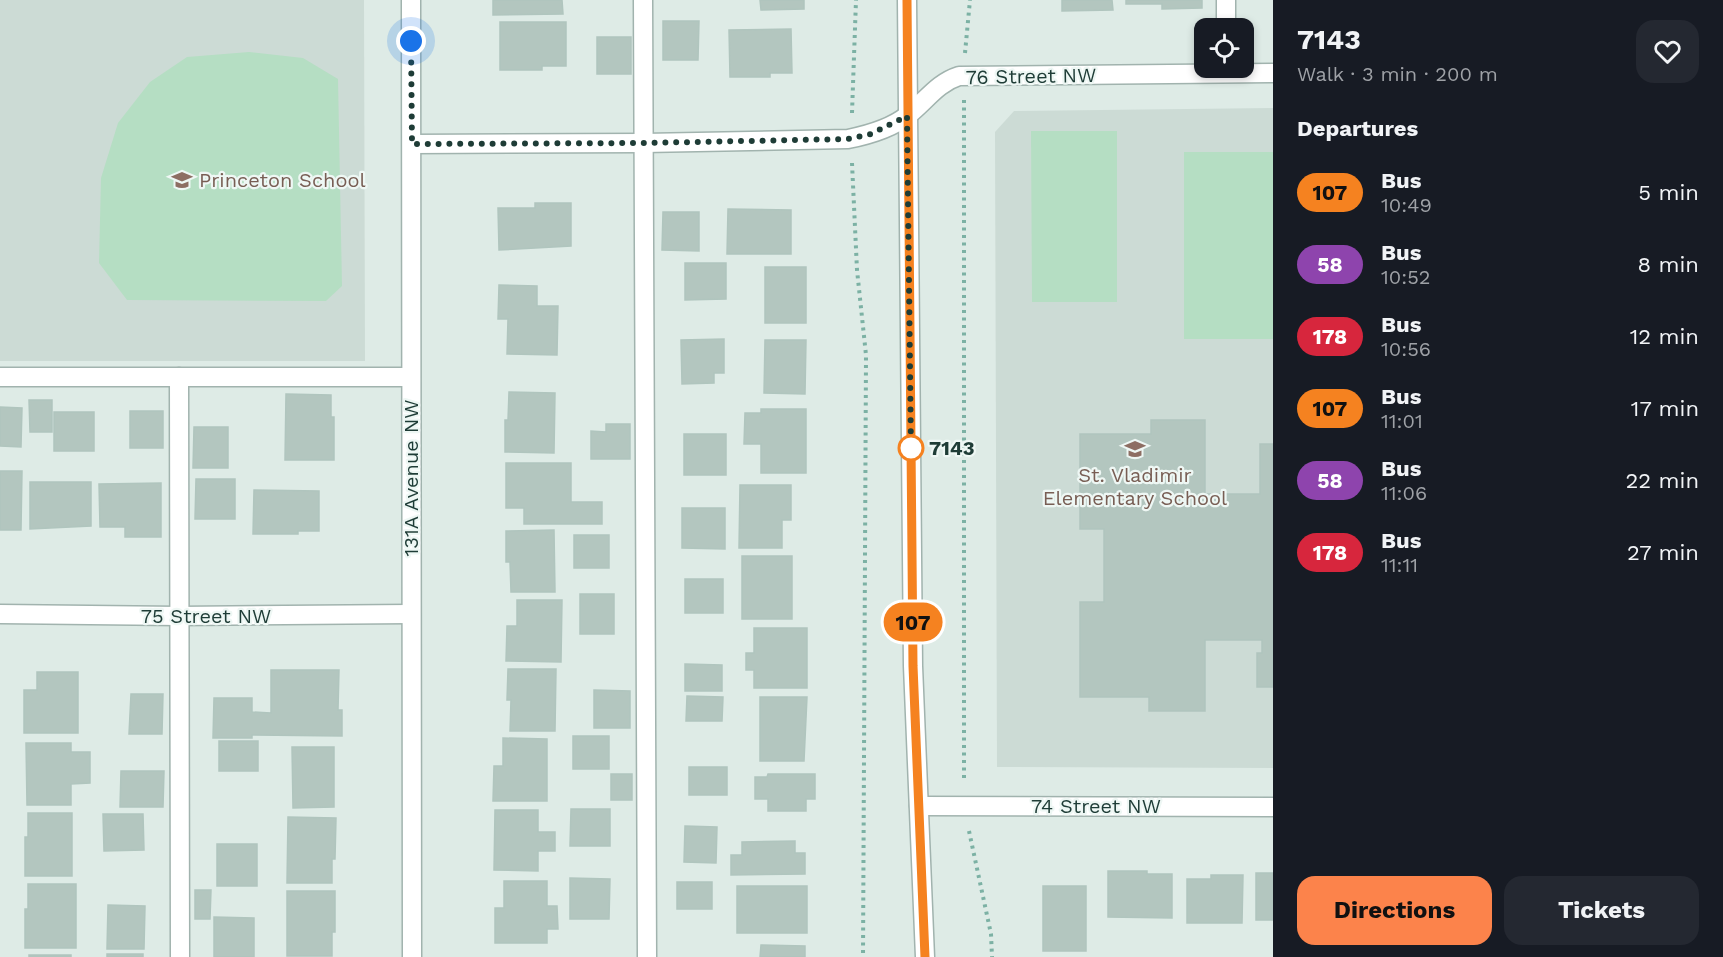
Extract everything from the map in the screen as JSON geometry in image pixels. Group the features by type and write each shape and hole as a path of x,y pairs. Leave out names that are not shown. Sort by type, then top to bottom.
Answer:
{"street":[{"name":"131A Avenue NW","path":"411,0 412,957"},
{"path":"643,0 647,957"},
{"path":"907,0 913,666 925,957"},
{"path":"1226,0 1226,18"},
{"name":"76 Street NW","path":"412,144 644,143 851,138 871,134 907,116 947,80 964,76 1194,72"},
{"name":"76 Street NW","path":"1254,73 1273,74"},
{"path":"0,377 410,377"},
{"path":"179,377 180,957"},
{"name":"75 Street NW","path":"0,614 179,616 411,614"},
{"name":"74 Street NW","path":"919,806 1273,807"}],"path":[{"path":"856,0 851,138 856,258 866,355 863,957"},
{"path":"970,0 966,23 964,76 964,805 974,862 991,934 992,957"}],"shaded area":[{"name":"Princeton School","path":"0,0 364,0 365,361 0,361"},
{"name":"St. Vladimir Elementary School","path":"1273,108 1273,768 997,767 995,132 1014,111"}],"green space":[{"path":"249,52 303,58 338,79 342,286 326,301 127,300 99,263 101,178 118,123 150,82 187,57"},
{"path":"1031,131 1117,131 1117,302 1032,302"},
{"path":"1184,152 1273,152 1273,339 1184,339"}],"building":[{"path":"493,0 562,0 563,14 493,15"},
{"path":"760,0 804,0 804,9 761,10"},
{"path":"1062,0 1112,0 1113,10 1062,11"},
{"path":"1126,0 1202,0 1202,8 1162,9 1162,4 1126,4"},
{"path":"663,21 699,21 698,60 663,60"},
{"path":"500,22 566,22 566,66 542,66 542,70 500,70"},
{"path":"791,29 792,73 770,73 770,77 730,77 729,30"},
{"path":"597,37 631,37 631,74 597,74"},
{"path":"535,203 571,203 571,246 499,250 498,208 535,208"},
{"path":"728,209 791,210 791,254 727,254"},
{"path":"663,212 699,212 699,251 662,250"},
{"path":"685,263 726,263 726,299 685,300"},
{"path":"765,267 806,267 806,323 765,323"},
{"path":"499,285 537,286 537,306 558,306 557,355 507,354 508,319 498,319"},
{"path":"724,339 724,373 714,373 714,383 682,384 681,340"},
{"path":"765,340 806,340 805,394 764,393"},
{"path":"509,392 555,393 554,453 505,452 505,420 508,420"},
{"path":"286,394 331,395 331,417 334,417 334,460 285,460"},
{"path":"29,400 52,400 52,432 30,432"},
{"path":"0,407 22,408 21,447 0,446"},
{"path":"761,409 806,409 806,473 761,473 761,444 744,444 745,413 761,413"},
{"path":"130,411 163,411 163,448 130,448"},
{"path":"54,412 94,412 94,451 54,451"},
{"path":"1151,420 1205,420 1205,494 1260,494 1260,444 1273,444 1273,687 1257,687 1257,653 1262,653 1262,640 1205,640 1205,711 1149,711 1149,697 1080,697 1080,602 1104,602 1104,529 1080,529 1080,434 1151,434"},
{"path":"606,424 630,424 630,459 591,459 591,431 606,432"},
{"path":"194,427 228,427 228,468 193,468"},
{"path":"684,434 726,434 726,475 684,475"},
{"path":"506,463 571,463 571,502 602,502 602,524 524,524 524,508 506,508"},
{"path":"0,471 22,471 21,530 0,530"},
{"path":"196,479 235,479 235,519 195,519"},
{"path":"30,482 91,482 91,526 30,529"},
{"path":"161,483 161,537 125,537 125,527 100,527 99,484"},
{"path":"740,485 791,485 791,520 782,520 782,548 739,548"},
{"path":"254,490 319,491 319,531 298,531 298,534 253,534"},
{"path":"682,508 725,508 725,549 682,548"},
{"path":"554,530 555,592 511,592 510,562 506,562 506,531"},
{"path":"574,535 609,535 609,568 574,568"},
{"path":"742,556 792,556 792,619 742,619"},
{"path":"685,579 723,579 723,613 685,613"},
{"path":"580,594 614,594 614,634 580,634"},
{"path":"517,600 562,600 561,662 506,661 507,626 517,626"},
{"path":"754,628 807,628 807,688 754,688 754,670 746,670 746,653 754,653"},
{"path":"685,664 722,665 722,691 685,691"},
{"path":"508,669 556,669 555,731 510,731 511,700 507,700"},
{"path":"271,670 339,670 338,710 342,710 342,736 252,735 252,738 213,738 214,698 252,698 252,712 271,713"},
{"path":"37,672 78,672 78,733 24,733 24,690 37,690"},
{"path":"594,690 630,691 630,728 594,728"},
{"path":"131,694 163,694 162,734 129,734"},
{"path":"687,696 723,697 722,721 686,721"},
{"path":"760,697 807,697 804,761 760,761"},
{"path":"573,736 609,736 609,769 573,769"},
{"path":"503,738 547,739 547,801 493,801 494,766 503,766"},
{"path":"219,741 258,741 258,771 219,771"},
{"path":"26,743 71,743 71,752 90,752 90,783 71,784 71,805 27,805"},
{"path":"292,747 334,747 334,807 293,808"},
{"path":"689,767 727,767 727,795 689,795"},
{"path":"121,771 164,771 163,807 120,807"},
{"path":"611,774 632,774 632,800 611,800"},
{"path":"768,774 815,774 815,799 806,799 806,811 768,811 768,799 755,799 755,777 767,777"},
{"path":"571,809 610,809 610,846 570,846"},
{"path":"495,810 538,810 538,832 555,832 555,851 538,851 538,871 494,870"},
{"path":"28,813 72,813 72,876 25,876 25,837 28,837"},
{"path":"103,814 143,814 144,850 104,851"},
{"path":"288,817 336,818 332,883 287,883"},
{"path":"685,826 717,827 716,863 684,862"},
{"path":"795,841 795,853 805,853 805,874 731,875 731,855 742,855 742,842"},
{"path":"217,844 257,844 257,886 217,886"},
{"path":"1108,871 1147,871 1147,874 1172,874 1172,918 1108,917"},
{"path":"1256,873 1273,873 1273,920 1256,920"},
{"path":"1211,875 1243,875 1242,923 1187,923 1187,879 1211,879"},
{"path":"570,878 610,879 609,919 570,919"},
{"path":"504,881 547,881 547,906 557,906 558,929 547,929 547,943 495,943 495,908 504,908"},
{"path":"677,882 712,882 712,909 677,909"},
{"path":"28,884 76,884 76,948 25,948 25,909 28,909"},
{"path":"737,886 807,886 807,933 737,933"},
{"path":"1043,886 1086,886 1086,951 1043,951"},
{"path":"195,890 211,890 210,919 195,919"},
{"path":"287,891 335,891 335,932 332,932 332,956 287,956"},
{"path":"108,905 145,906 144,949 107,949"},
{"path":"214,917 254,918 254,957 214,957"},
{"path":"761,945 805,946 805,957 760,957"},
{"path":"107,954 143,954 143,957 107,957"},
{"path":"29,955 71,955 71,957 29,957"}],"bus line":[{"name":"107","path":"907,0 913,666 925,957"}],"place":[{"name":"Princeton School","path":"182,180"},
{"name":"7143","path":"911,448"},
{"name":"St. Vladimir Elementary School","path":"1135,449"}],"route":[{"path":"411,41 412,144 848,139 871,134 907,116 911,451 911,448"}]}
